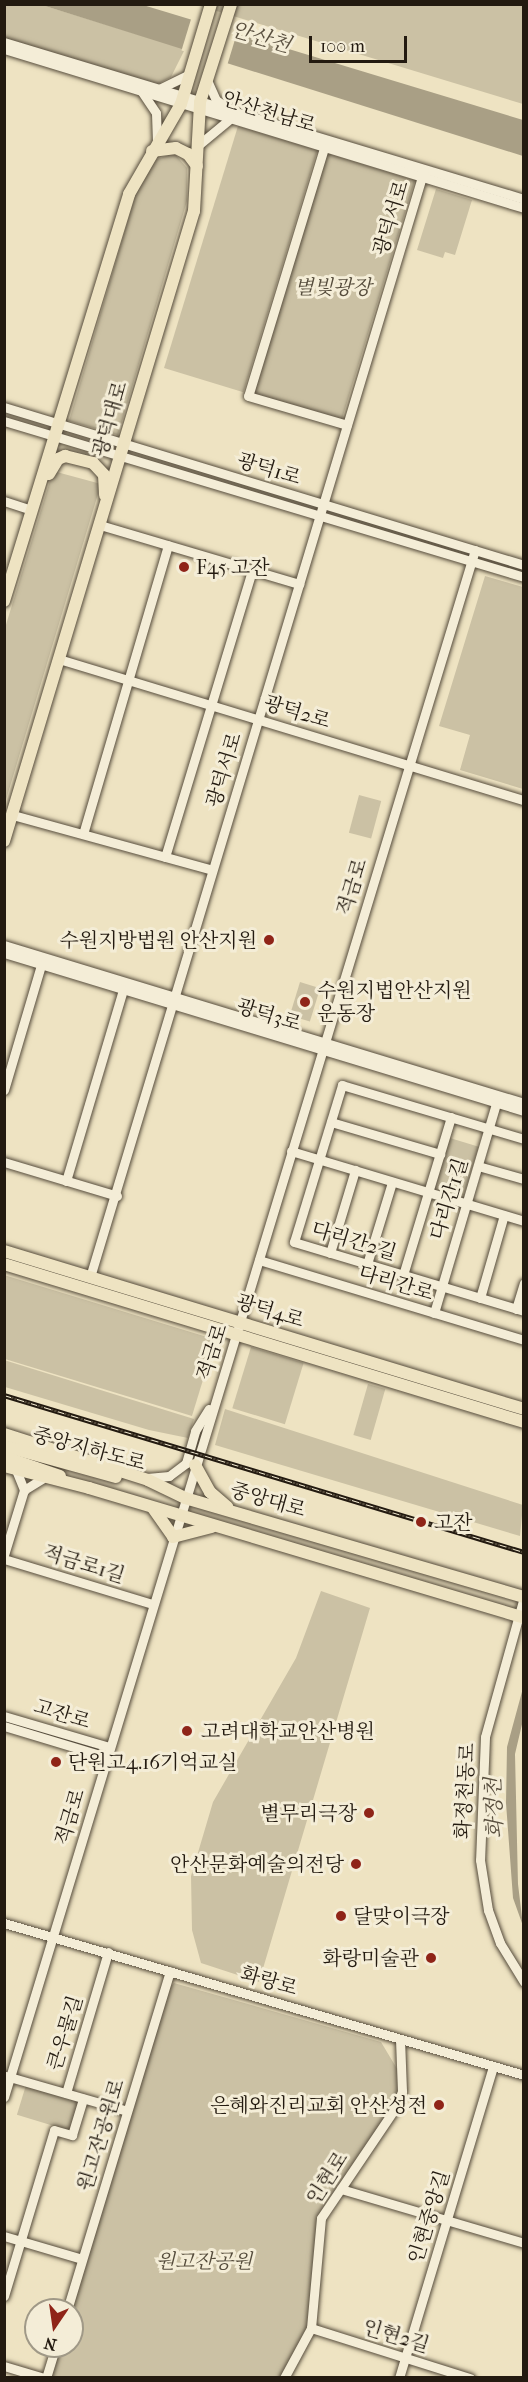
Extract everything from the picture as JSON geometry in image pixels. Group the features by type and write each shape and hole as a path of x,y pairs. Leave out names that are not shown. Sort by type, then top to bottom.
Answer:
{"main road":[{"path":"4,601 129,194 182,100 211,5"},
{"name":"광덕대로","path":"4,841 194,211 199,105 230,8"},
{"path":"155,148 176,148 188,154 197,167"},
{"path":"38,492 58,459 73,457 93,463 104,475 104,511"},
{"name":"광덕4로","path":"4,1251 90,1277 524,1422"},
{"name":"광덕4로","path":"4,1264 524,1409"},
{"name":"중앙대로","path":"4,1434 143,1478 163,1490 185,1498 228,1508 524,1597"},
{"name":"중앙지하도로","path":"4,1446 163,1490"},
{"name":"중앙지하도로","path":"4,1458 89,1488"},
{"path":"195,1465 210,1492 228,1508"},
{"name":"중앙대로","path":"10,1468 89,1488 520,1618"},
{"path":"152,1508 173,1537 213,1526"}],"street":[{"name":"안산천남로","path":"4,42 158,90 182,100 423,173 524,208"},
{"name":"안산천남로","path":"4,50 142,93 182,100"},
{"path":"158,90 179,82 192,72"},
{"path":"196,147 233,115 216,100 208,78"},
{"path":"142,93 156,113 155,148"},
{"name":"안산천남로","path":"233,115 324,148 524,199"},
{"path":"324,148 248,396 347,424"},
{"name":"광덕서로","path":"90,1277 423,173"},
{"name":"광덕1로","path":"4,407 57,430 320,516 524,577"},
{"name":"광덕1로","path":"4,421 57,430"},
{"name":"광덕1로","path":"122,450 323,504 524,565"},
{"path":"4,501 32,510"},
{"path":"100,525 299,584"},
{"path":"83,834 168,545"},
{"name":"적금로","path":"4,2097 7,2077 53,1937 407,765 475,550"},
{"path":"165,857 252,571"},
{"name":"광덕2로","path":"59,659 524,801"},
{"path":"13,815 212,870"},
{"name":"광덕3로","path":"4,945 173,1001 498,1099 524,1111"},
{"name":"광덕3로","path":"4,953 123,990 173,1001"},
{"path":"4,1090 41,965"},
{"path":"66,1181 123,990"},
{"name":"다리간2길","path":"520,1310 294,1242 342,1084 524,1139"},
{"name":"광덕3로","path":"498,1099 524,1103"},
{"name":"다리간1길","path":"434,1313 498,1099"},
{"path":"403,1275 451,1116"},
{"path":"331,1122 440,1154"},
{"path":"291,1151 524,1221"},
{"path":"4,1162 116,1196"},
{"path":"478,1166 524,1179"},
{"path":"330,1253 356,1170"},
{"path":"367,1264 392,1182"},
{"path":"480,1298 504,1215"},
{"name":"다리간로","path":"259,1260 524,1340"},
{"path":"520,1310 524,1283"},
{"path":"143,1478 161,1478 178,1470 186,1463 192,1439 217,1396"},
{"path":"10,1468 24,1490"},
{"path":"4,1557 24,1490 43,1478"},
{"name":"적금로1길","path":"4,1557 152,1604"},
{"name":"화정천동로","path":"524,1597 485,1737 480,1860 488,1910 500,1943 524,1982"},
{"name":"고잔로","path":"4,1716 108,1752"},
{"name":"고잔로","path":"4,1726 108,1752"},
{"name":"화랑로","path":"4,1923 524,2075"},
{"name":"큰우물길","path":"108,1952 66,2093 127,2111"},
{"name":"원고잔공원로","path":"71,2298 170,1971"},
{"name":"인현로","path":"284,2378 311,2328 321,2218 396,2107 402,2091 400,2039"},
{"name":"인현중앙길","path":"399,2378 493,2066"},
{"path":"512,2072 524,2066"},
{"path":"7,2077 66,2093"},
{"path":"4,2296 54,2130 72,2135 83,2098"},
{"path":"341,2189 524,2243"},
{"path":"4,2236 82,2259"},
{"name":"인현2길","path":"311,2328 470,2378"},
{"path":"4,2366 45,2378 52,2358"}],"green space":[{"path":"4,5 42,5 185,49 171,77 156,85 5,38"},
{"path":"197,5 523,5 523,104"},
{"path":"238,126 317,150 243,392 164,368"},
{"path":"174,153 187,168 187,201 118,435 69,421 138,186 155,160"},
{"name":"별빛광장","path":"326,153 415,180 341,421 252,394"},
{"path":"436,189 472,200 455,255 445,252 443,258 417,250"},
{"path":"53,471 101,484 5,803 5,628"},
{"path":"485,576 523,587 523,789 460,770 470,735 439,726"},
{"path":"359,795 381,801 371,839 349,833"},
{"name":"수원지법안산지원 운동장","path":"300,982 320,988 310,1022 290,1015"},
{"path":"450,1138 479,1147 464,1196 435,1187"},
{"path":"4,1275 215,1340 192,1416 4,1359"},
{"path":"251,1347 304,1363 285,1424 232,1408"},
{"path":"4,1360 194,1419 188,1438 149,1430 5,1387"},
{"path":"368,1384 385,1389 371,1440 353,1435"},
{"path":"225,1409 523,1505 520,1536 215,1445"},
{"path":"321,1591 370,1608 259,1982 201,1963 192,1930 191,1876 213,1802 296,1658"},
{"name":"원고잔공원","path":"174,1983 381,2042 399,2072 401,2103 324,2218 314,2321 286,2377 48,2378 54,2358 84,2358 84,2298 73,2298 167,1990"},
{"path":"26,2085 79,2101 70,2131 17,2115"}],"shaded area":[{"path":"42,5 143,5 523,120 523,156"},
{"path":"523,1688 523,1720 515,1754 518,1884 523,1926 513,1898 506,1803 507,1747"}],"pier":[{"path":"192,16 238,30 227,64 181,50"}],"railway":[{"path":"4,1395 524,1552"}],"place":[{"name":"F45 고잔","path":"184,567"},
{"name":"수원지방법원 안산지원","path":"269,940"},
{"name":"수원지법안산지원 운동장","path":"305,1002"},
{"name":"고잔","path":"421,1522"},
{"name":"고려대학교안산병원","path":"187,1731"},
{"name":"단원고4.16기억교실","path":"56,1762"},
{"name":"별무리극장","path":"369,1813"},
{"name":"안산문화예술의전당","path":"356,1864"},
{"name":"달맞이극장","path":"341,1916"},
{"name":"화랑미술관","path":"431,1958"},
{"name":"은혜와진리교회 안산성전","path":"439,2105"}],"water label":[{"name":"안산천","path":"261,37"},
{"name":"화정천","path":"494,1808"}]}
